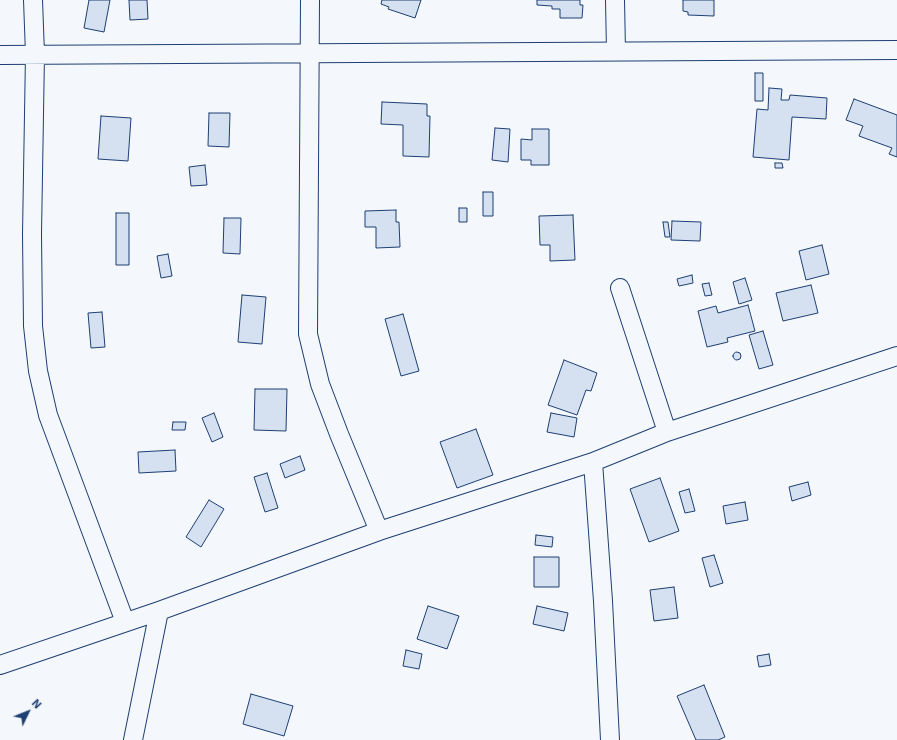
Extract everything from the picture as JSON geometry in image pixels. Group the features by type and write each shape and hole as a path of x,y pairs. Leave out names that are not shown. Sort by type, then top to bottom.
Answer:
{"street":[{"path":"33,0 35,54 32,234 33,326 38,371 48,415 125,622"},
{"path":"310,0 311,54 308,334 320,384 379,531"},
{"path":"615,0 616,51"},
{"path":"0,55 897,50"},
{"path":"620,288 666,432"},
{"path":"0,665 159,611 379,531 593,462 666,432 897,356"},
{"path":"593,462 603,601 610,740"},
{"path":"133,740 159,611"}],"building":[{"path":"89,0 110,0 104,32 84,28"},
{"path":"129,0 147,0 148,19 130,20"},
{"path":"382,0 421,0 415,18 388,9 389,7 381,4"},
{"path":"537,0 580,0 580,5 583,5 582,18 560,18 560,9 552,9 552,6 537,5"},
{"path":"683,0 714,0 714,16 688,15 688,12 683,11"},
{"path":"755,73 763,73 763,101 755,101"},
{"path":"769,88 782,89 781,100 789,100 790,95 827,98 826,119 792,117 789,160 753,157 757,109 768,110"},
{"path":"854,99 897,115 897,157 889,154 892,148 859,136 863,126 846,120"},
{"path":"382,102 427,104 427,116 430,116 429,157 403,156 403,125 381,124"},
{"path":"209,113 230,113 229,147 208,146"},
{"path":"101,116 131,118 128,161 98,159"},
{"path":"495,128 510,129 508,162 492,160"},
{"path":"532,129 549,129 549,165 531,165 531,160 521,160 521,139 532,140"},
{"path":"775,163 782,163 783,168 775,168"},
{"path":"205,165 207,185 191,186 189,167"},
{"path":"483,192 493,192 493,216 483,216"},
{"path":"459,208 467,208 467,222 459,222"},
{"path":"396,210 396,222 399,222 400,247 376,248 376,227 365,227 365,211"},
{"path":"116,213 129,213 129,265 116,265"},
{"path":"573,215 575,260 550,261 550,245 540,245 539,216"},
{"path":"224,218 241,218 240,254 223,253"},
{"path":"672,221 701,222 700,241 671,240"},
{"path":"663,222 668,222 670,237 665,237"},
{"path":"822,245 829,274 806,280 799,251"},
{"path":"168,254 172,276 161,278 157,256"},
{"path":"692,275 693,283 679,286 677,279"},
{"path":"745,278 752,300 739,304 733,282"},
{"path":"709,283 712,295 705,296 702,284"},
{"path":"811,285 818,313 783,321 776,293"},
{"path":"242,295 266,297 262,344 238,342"},
{"path":"748,305 755,331 727,338 728,342 707,347 698,311 716,306 718,313"},
{"path":"102,312 105,347 91,348 88,313"},
{"path":"403,314 419,371 401,376 385,319"},
{"path":"763,331 773,365 759,369 749,335"},
{"path":"735,352 739,352 741,356 739,360 735,360 733,358 733,354"},
{"path":"564,360 597,373 591,391 586,390 577,415 548,405"},
{"path":"255,389 287,389 286,431 254,430"},
{"path":"214,413 223,437 212,442 202,418"},
{"path":"551,413 577,418 574,437 547,432"},
{"path":"173,422 186,422 185,430 172,430"},
{"path":"476,429 493,475 457,488 440,442"},
{"path":"175,450 176,471 139,473 138,452"},
{"path":"300,456 305,470 285,478 280,464"},
{"path":"267,473 278,508 265,512 254,477"},
{"path":"660,478 679,531 649,542 630,489"},
{"path":"808,482 811,495 792,501 789,487"},
{"path":"689,489 695,511 685,513 679,492"},
{"path":"209,500 224,509 201,547 186,537"},
{"path":"745,502 748,520 726,524 723,506"},
{"path":"536,535 553,537 552,547 535,545"},
{"path":"714,555 723,583 710,587 702,558"},
{"path":"534,557 559,557 559,587 534,587"},
{"path":"674,587 678,618 654,621 650,590"},
{"path":"428,606 459,616 447,649 417,639"},
{"path":"537,606 568,613 564,631 533,624"},
{"path":"406,650 422,654 419,669 403,666"},
{"path":"769,654 771,665 759,667 757,656"},
{"path":"704,685 725,737 718,740 696,740 677,696"},
{"path":"251,694 293,706 284,736 243,724"}]}
